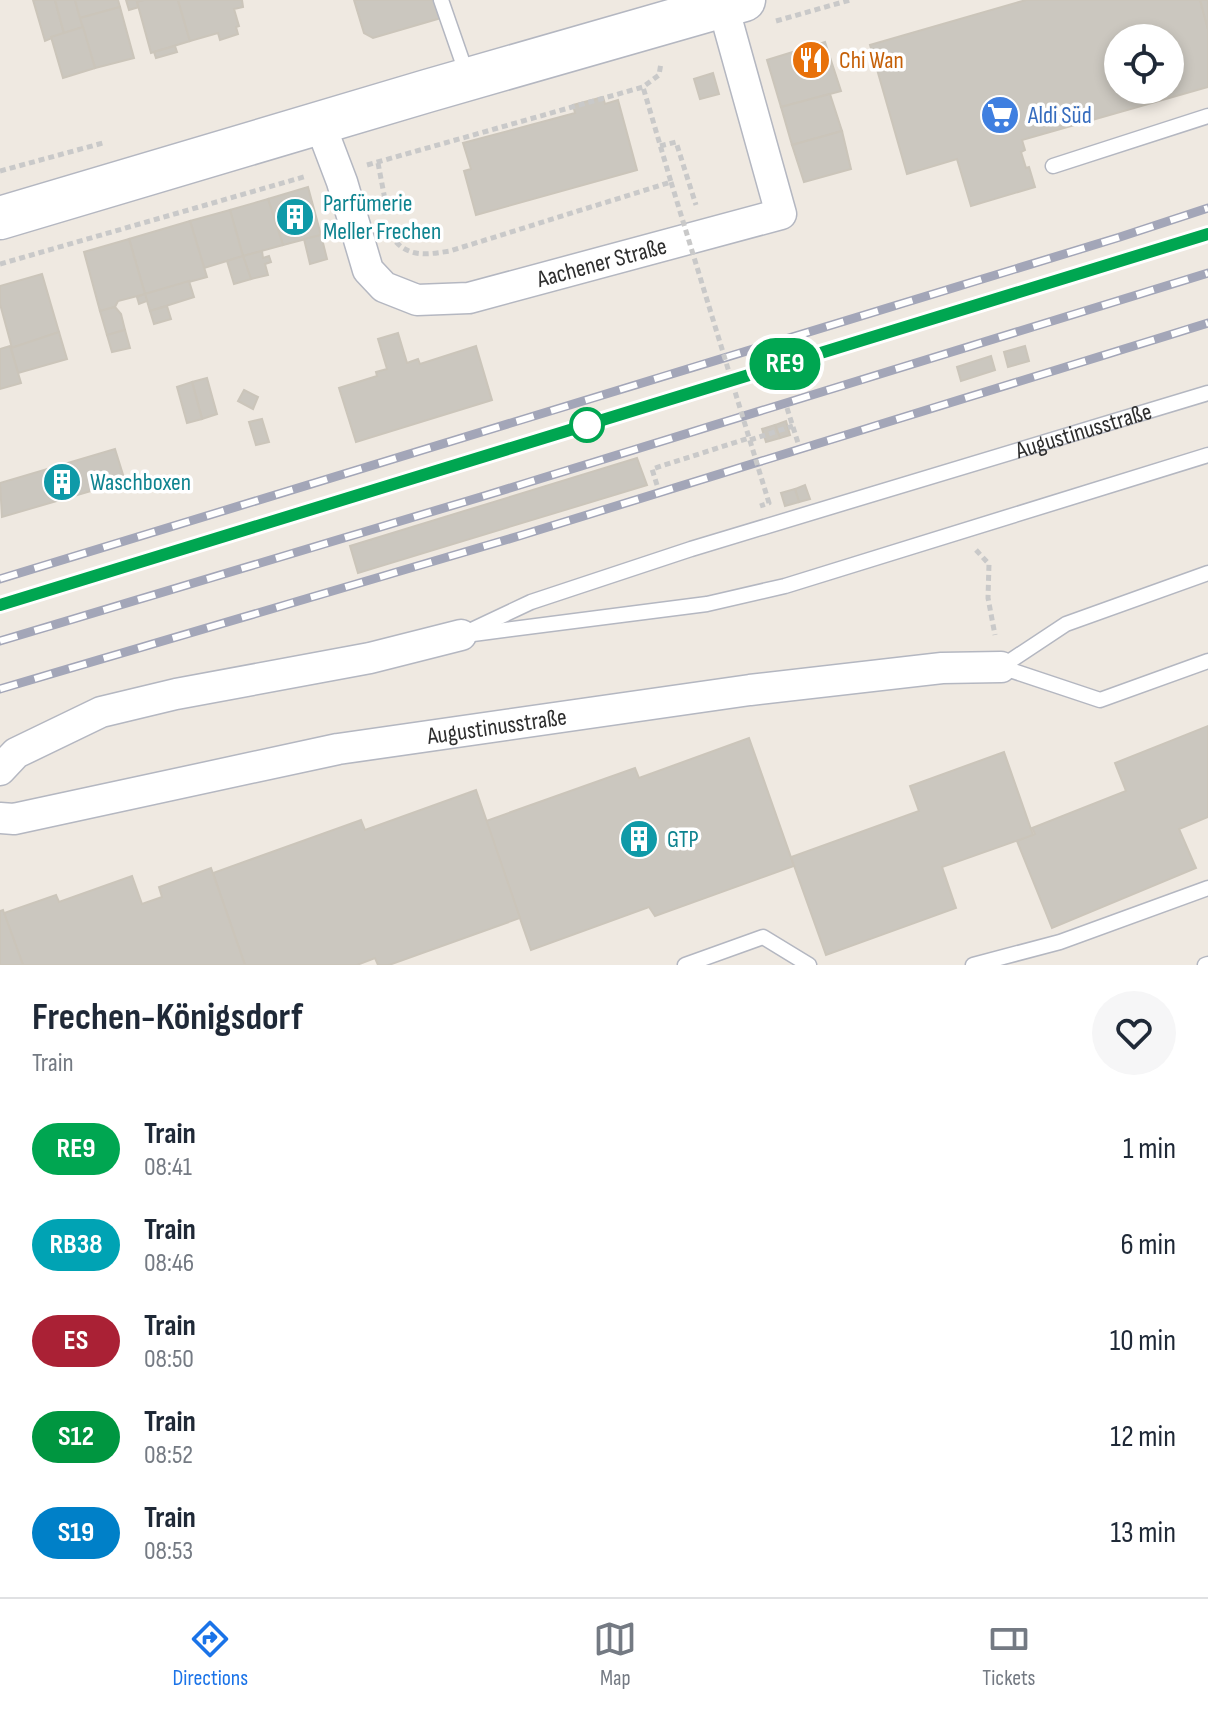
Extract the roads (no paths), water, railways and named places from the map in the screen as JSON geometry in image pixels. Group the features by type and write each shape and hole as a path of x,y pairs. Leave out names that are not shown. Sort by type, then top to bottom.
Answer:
{"main road":[{"path":"0,218 469,79 733,13"}],"street":[{"name":"Aachener Straße","path":"320,124 368,270 384,287 417,300 469,298 781,214 733,13"},
{"name":"Augustinusstraße","path":"0,770 16,753 101,712 176,694 370,658 461,635"},
{"name":"Augustinusstraße","path":"0,818 14,819 338,749 750,690 942,668 1001,667"}],"lane":[{"path":"441,0 469,79"},
{"path":"1053,166 1208,116"},
{"name":"Augustinusstraße","path":"461,635 531,602 691,549 1208,393"},
{"name":"Augustinusstraße","path":"461,635 707,604 785,586 1208,455"},
{"path":"1001,667 1066,624 1208,573"},
{"path":"1001,667 1100,700 1208,661"},
{"path":"973,965 1060,942 1208,888"},
{"path":"685,965 763,937 809,965"}],"railway":[{"path":"0,579 1208,208"},
{"path":"0,605 1208,235"},
{"path":"0,641 1208,273"},
{"path":"0,689 519,536 1208,323"}],"train":[{"name":"RE9","path":"0,605 1208,234"}],"place":[{"name":"Chi Wan","path":"811,60"},
{"name":"Aldi Süd","path":"1000,115"},
{"name":"Parfümerie Meller Frechen","path":"295,217"},
{"name":"Waschboxen","path":"62,482"},
{"name":"GTP","path":"639,839"}]}
